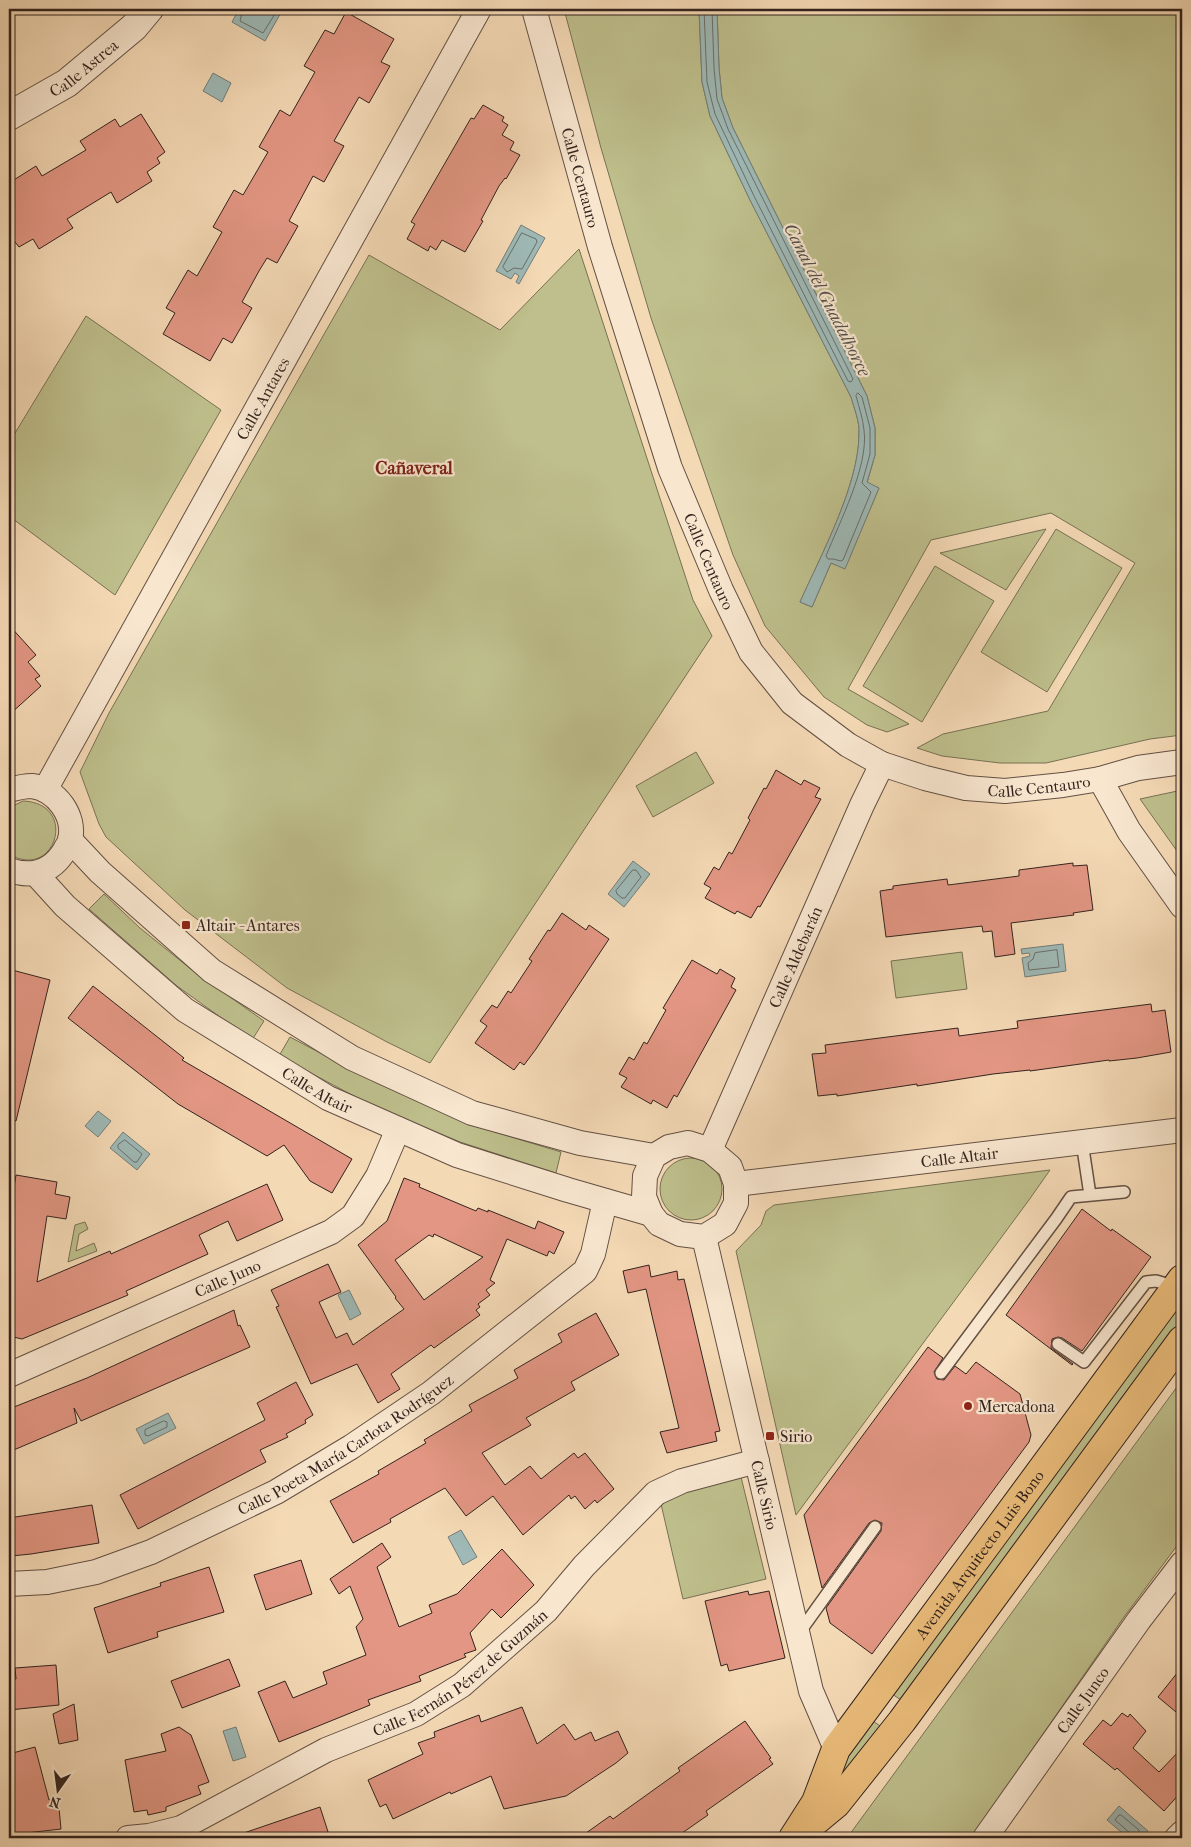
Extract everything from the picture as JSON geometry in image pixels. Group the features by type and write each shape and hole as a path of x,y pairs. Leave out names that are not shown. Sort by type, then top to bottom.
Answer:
{"main road":[{"name":"Avenida Arquitecto Luis Bono","path":"793,1838 816,1802 836,1749 1179,1283"},
{"name":"Avenida Arquitecto Luis Bono","path":"793,1838 836,1804 902,1721 1182,1340"}],"street":[{"name":"Calle Astrea","path":"9,116 67,83 134,28 149,9"},
{"name":"Calle Antares","path":"45,790 480,9"},
{"name":"Calle Centauro","path":"534,9 600,247 670,468 720,590 751,652 792,703 848,745 882,764 925,778 966,788 1005,791 1063,785 1138,768 1182,762"},
{"name":"Calle Aldebarán","path":"710,1150 862,805 882,764"},
{"path":"1100,778 1129,831 1182,906"},
{"path":"9,790 27,786 45,790 61,802 70,820 70,840 58,862 35,874 21,874 9,870"},
{"path":"70,840 100,872 212,971 352,1058 472,1113 580,1143 654,1156"},
{"name":"Calle Altair","path":"35,874 65,906 185,1010 328,1098 457,1155 651,1214"},
{"name":"Calle Juno","path":"9,1376 331,1232 353,1216 378,1176 398,1129"},
{"name":"Calle Altair","path":"736,1184 1182,1130"},
{"path":"688,1143 710,1150 730,1167 736,1184 736,1204 725,1224 704,1237 680,1234 659,1224 651,1214 644,1197 645,1176 654,1156 669,1147 688,1143"},
{"name":"Calle Poeta María Carlota Rodríguez","path":"9,1584 47,1582 96,1572 151,1552 276,1492 351,1447 431,1393 585,1271 593,1254 605,1201"},
{"name":"Calle Sirio","path":"704,1237 811,1691 836,1749"},
{"name":"Calle Fernán Pérez de Guzmán","path":"128,1838 150,1836 181,1828 326,1750 416,1714 462,1685 546,1610 584,1566 656,1493 682,1481 757,1461"},
{"name":"Calle Junco","path":"985,1838 1139,1620 1182,1564"},
{"path":"1177,1838 1182,1833"}],"lane":[{"path":"1082,1142 1090,1195"},
{"path":"941,1373 1071,1197 1124,1192"},
{"path":"1058,1344 1084,1362 1146,1282 1179,1283"},
{"path":"798,1634 875,1527"}],"green space":[{"path":"564,9 699,9 702,82 710,116 750,200 851,397 858,420 857,454 846,497 828,542 800,602 812,607 831,563 845,568 879,488 867,483 875,455 875,428 867,396 733,128 722,98 717,9 1182,9 1182,735 1150,739 1046,763 1000,763 942,756 917,748 943,734 1048,711 1135,563 1051,513 931,540 848,689 909,724 887,732 867,725 824,697 765,626 733,555 651,318 601,148"},
{"path":"579,249 693,600 712,636 430,1063 287,988 185,910 106,837 99,824 80,772 109,713 369,255 500,330"},
{"path":"86,316 221,410 115,595 9,516 9,443"},
{"path":"1046,529 1006,590 940,553"},
{"path":"1056,529 1122,568 1047,692 981,652"},
{"path":"935,566 994,601 922,722 863,686"},
{"path":"696,752 714,783 653,817 636,786"},
{"path":"1182,790 1182,858 1140,799"},
{"path":"23,801 40,805 51,814 56,826 55,839 49,850 39,858 25,860 9,854 9,808"},
{"path":"104,894 140,928 192,970 264,1021 252,1040 177,986 89,909"},
{"path":"962,952 967,989 896,998 891,961"},
{"path":"290,1037 377,1083 468,1124 561,1152 556,1173 460,1142 367,1103 279,1056"},
{"path":"691,1158 703,1161 713,1167 719,1177 722,1189 719,1201 713,1211 703,1217 691,1220 679,1217 669,1211 663,1201 660,1189 663,1177 669,1167 679,1161"},
{"path":"1050,1170 796,1515 736,1251 761,1225 766,1211 774,1205"},
{"path":"85,1222 88,1229 79,1234 76,1251 94,1243 97,1251 68,1262 75,1225"},
{"path":"1182,1301 1182,1323 904,1702 892,1694"},
{"path":"1182,1380 1182,1539 1124,1617 971,1838 847,1838"},
{"path":"741,1477 766,1579 683,1599 661,1504 690,1489"},
{"path":"873,1721 883,1728 834,1793 842,1765"}],"water":[{"path":"239,9 283,9 265,41 232,22"},
{"path":"699,9 717,9 722,98 733,128 867,396 875,428 875,455 867,482 879,488 845,569 831,563 812,607 800,602 828,542 846,497 857,454 858,420 851,397 750,200 710,116 702,82"},
{"path":"213,73 231,83 222,102 203,91"},
{"path":"521,225 545,238 519,284 516,282 519,276 515,273 511,279 496,271"},
{"path":"633,861 650,874 624,907 608,894"},
{"path":"1063,944 1066,971 1025,977 1022,958 1030,956 1029,953 1022,954 1021,949"},
{"path":"98,1111 111,1121 98,1137 85,1126"},
{"path":"123,1132 150,1154 137,1170 110,1148"},
{"path":"349,1290 361,1314 350,1320 338,1295"},
{"path":"168,1413 176,1428 144,1444 136,1429"},
{"path":"461,1530 477,1557 463,1565 448,1537"},
{"path":"236,1727 246,1757 233,1761 223,1731"},
{"path":"1119,1806 1148,1831 1141,1838 1128,1838 1107,1820"}],"building":[{"path":"346,12 394,39 381,62 390,66 369,103 359,97 334,141 344,146 324,182 313,176 289,221 298,226 277,263 267,258 259,271 242,302 252,308 232,343 223,338 210,361 163,334 175,313 166,308 188,270 197,276 222,232 213,227 234,190 243,195 268,152 259,147 280,110 290,116 315,72 304,66 325,30 334,34"},
{"path":"483,105 504,117 502,121 508,125 502,135 514,142 510,150 520,155 506,179 499,186 481,220 483,221 465,252 442,240 436,250 430,246 428,251 407,239 415,224 411,222 471,118 474,119"},
{"path":"141,114 165,152 157,158 160,163 147,172 152,181 117,203 111,192 67,219 73,228 39,249 33,239 19,247 15,242 9,247 9,183 36,166 42,176 86,150 80,141 115,119 120,127"},
{"path":"9,625 36,655 28,662 40,676 35,679 41,686 9,715"},
{"path":"776,770 801,785 804,780 820,788 815,797 821,799 760,907 758,906 751,918 737,911 735,914 705,898 711,888 704,884 714,867 719,870 729,852 732,854 750,820 748,818"},
{"path":"1073,863 1073,866 1087,865 1093,910 1073,913 1074,915 1011,923 1015,954 995,957 992,931 983,932 982,926 886,937 880,891 893,889 893,886 947,879 948,885 1019,876 1019,870"},
{"path":"562,913 586,930 589,925 609,939 536,1049 524,1065 520,1062 514,1070 475,1043 487,1026 480,1021 492,1005 497,1008 508,991 511,993 532,961 529,959"},
{"path":"692,960 717,974 720,969 735,978 731,987 736,990 677,1097 674,1095 667,1108 653,1100 651,1104 621,1087 627,1078 619,1074 629,1057 634,1060 644,1042 647,1044 666,1010 663,1008"},
{"path":"12,970 50,980 16,1121 9,1120 9,983"},
{"path":"93,986 184,1058 182,1060 352,1159 332,1193 310,1181 284,1145 267,1156 178,1104 68,1018"},
{"path":"1151,1004 1152,1012 1165,1010 1171,1052 1137,1058 993,1074 837,1096 837,1094 818,1096 812,1054 826,1053 825,1045 958,1028 959,1036 1018,1028 1017,1021"},
{"path":"16,1175 57,1182 55,1194 70,1197 66,1219 47,1216 37,1282 110,1251 111,1254 267,1184 283,1220 237,1241 228,1221 199,1235 208,1254 126,1291 128,1295 22,1339 9,1336 9,1217"},
{"path":"404,1178 420,1184 419,1187 476,1211 478,1208 488,1212 488,1210 535,1229 538,1221 564,1232 554,1254 549,1251 547,1256 507,1239 490,1280 495,1283 486,1290 490,1295 478,1304 480,1307 476,1310 480,1315 434,1348 431,1345 391,1374 400,1389 378,1403 357,1364 311,1384 276,1307 279,1306 271,1290 328,1264 341,1292 319,1302 336,1338 347,1333 353,1345 404,1309 358,1245 387,1221","holes":["434,1234 483,1257 424,1300 395,1260 429,1235 433,1237"]},
{"path":"1082,1209 1151,1257 1082,1351 1062,1338 1052,1339 1051,1348 1072,1365 1006,1315"},
{"path":"649,1265 651,1277 677,1271 678,1280 684,1279 720,1431 715,1432 717,1441 667,1453 660,1432 679,1428 646,1289 628,1293 623,1271"},
{"path":"234,1310 238,1326 240,1325 250,1347 81,1421 74,1408 77,1423 9,1452 9,1409 87,1378"},
{"path":"596,1313 619,1355 571,1382 575,1390 526,1418 531,1425 482,1453 505,1485 530,1466 541,1479 574,1453 578,1458 585,1453 614,1489 597,1503 595,1500 585,1509 575,1496 571,1499 569,1495 523,1535 493,1496 466,1516 445,1488 390,1519 391,1522 353,1543 330,1501 379,1474 378,1471 426,1443 424,1440 472,1411 469,1405 518,1378 514,1370 562,1342 558,1334"},
{"path":"928,1347 943,1358 934,1372 937,1379 944,1380 955,1366 966,1374 976,1362 1020,1394 1031,1435 1029,1442 872,1654 830,1623 826,1608 881,1531 882,1523 875,1520 869,1523 822,1588 804,1515"},
{"path":"296,1382 313,1415 305,1420 306,1423 286,1434 288,1437 260,1450 266,1462 138,1529 120,1495 265,1420 257,1403"},
{"path":"92,1505 99,1543 31,1554 9,1555 9,1518"},
{"path":"382,1543 391,1557 377,1567 399,1627 432,1613 429,1605 457,1594 502,1549 534,1585 501,1618 492,1609 470,1633 476,1650 464,1654 466,1657 419,1676 421,1681 368,1700 370,1705 279,1742 258,1692 285,1681 293,1698 327,1684 323,1672 366,1655 356,1627 363,1619 350,1586 339,1594 330,1579"},
{"path":"301,1560 312,1594 266,1610 254,1575"},
{"path":"209,1567 224,1612 157,1632 158,1637 108,1653 94,1608 161,1586 160,1583"},
{"path":"748,1591 749,1595 769,1591 785,1658 729,1671 727,1664 721,1666 705,1601"},
{"path":"229,1659 240,1686 182,1708 171,1681"},
{"path":"56,1665 59,1705 9,1710 9,1679 16,1679 15,1668"},
{"path":"1182,1667 1182,1717 1158,1697"},
{"path":"74,1704 78,1740 59,1744 53,1714"},
{"path":"522,1707 537,1744 564,1724 575,1740 591,1732 595,1741 618,1731 628,1753 566,1796 504,1809 491,1776 451,1794 450,1792 393,1819 386,1804 380,1807 368,1780 423,1754 418,1743 435,1737 434,1732 479,1715 481,1722"},
{"path":"1122,1713 1128,1717 1130,1714 1146,1731 1133,1748 1159,1772 1182,1748 1182,1791 1164,1811 1117,1768 1115,1770 1083,1744 1103,1720 1111,1726"},
{"path":"745,1721 771,1758 769,1759 773,1764 706,1811 708,1815 675,1838 579,1838 610,1816 613,1819 680,1771 678,1768"},
{"path":"179,1727 191,1735 209,1782 198,1786 201,1794 166,1807 166,1811 148,1815 147,1810 134,1812 125,1760 166,1751 161,1734"},
{"path":"35,1747 49,1800 58,1798 61,1829 9,1835 9,1754"},
{"path":"320,1807 330,1838 238,1838 238,1835"}],"place":[{"name":"Altair - Antares","path":"186,925"},
{"name":"Mercadona","path":"968,1406"},
{"name":"Sirio","path":"770,1436"}],"district":[{"name":"Cañaveral","path":"414,468"}],"water label":[{"name":"Canal del Guadalhorce","path":"827,300"}]}
